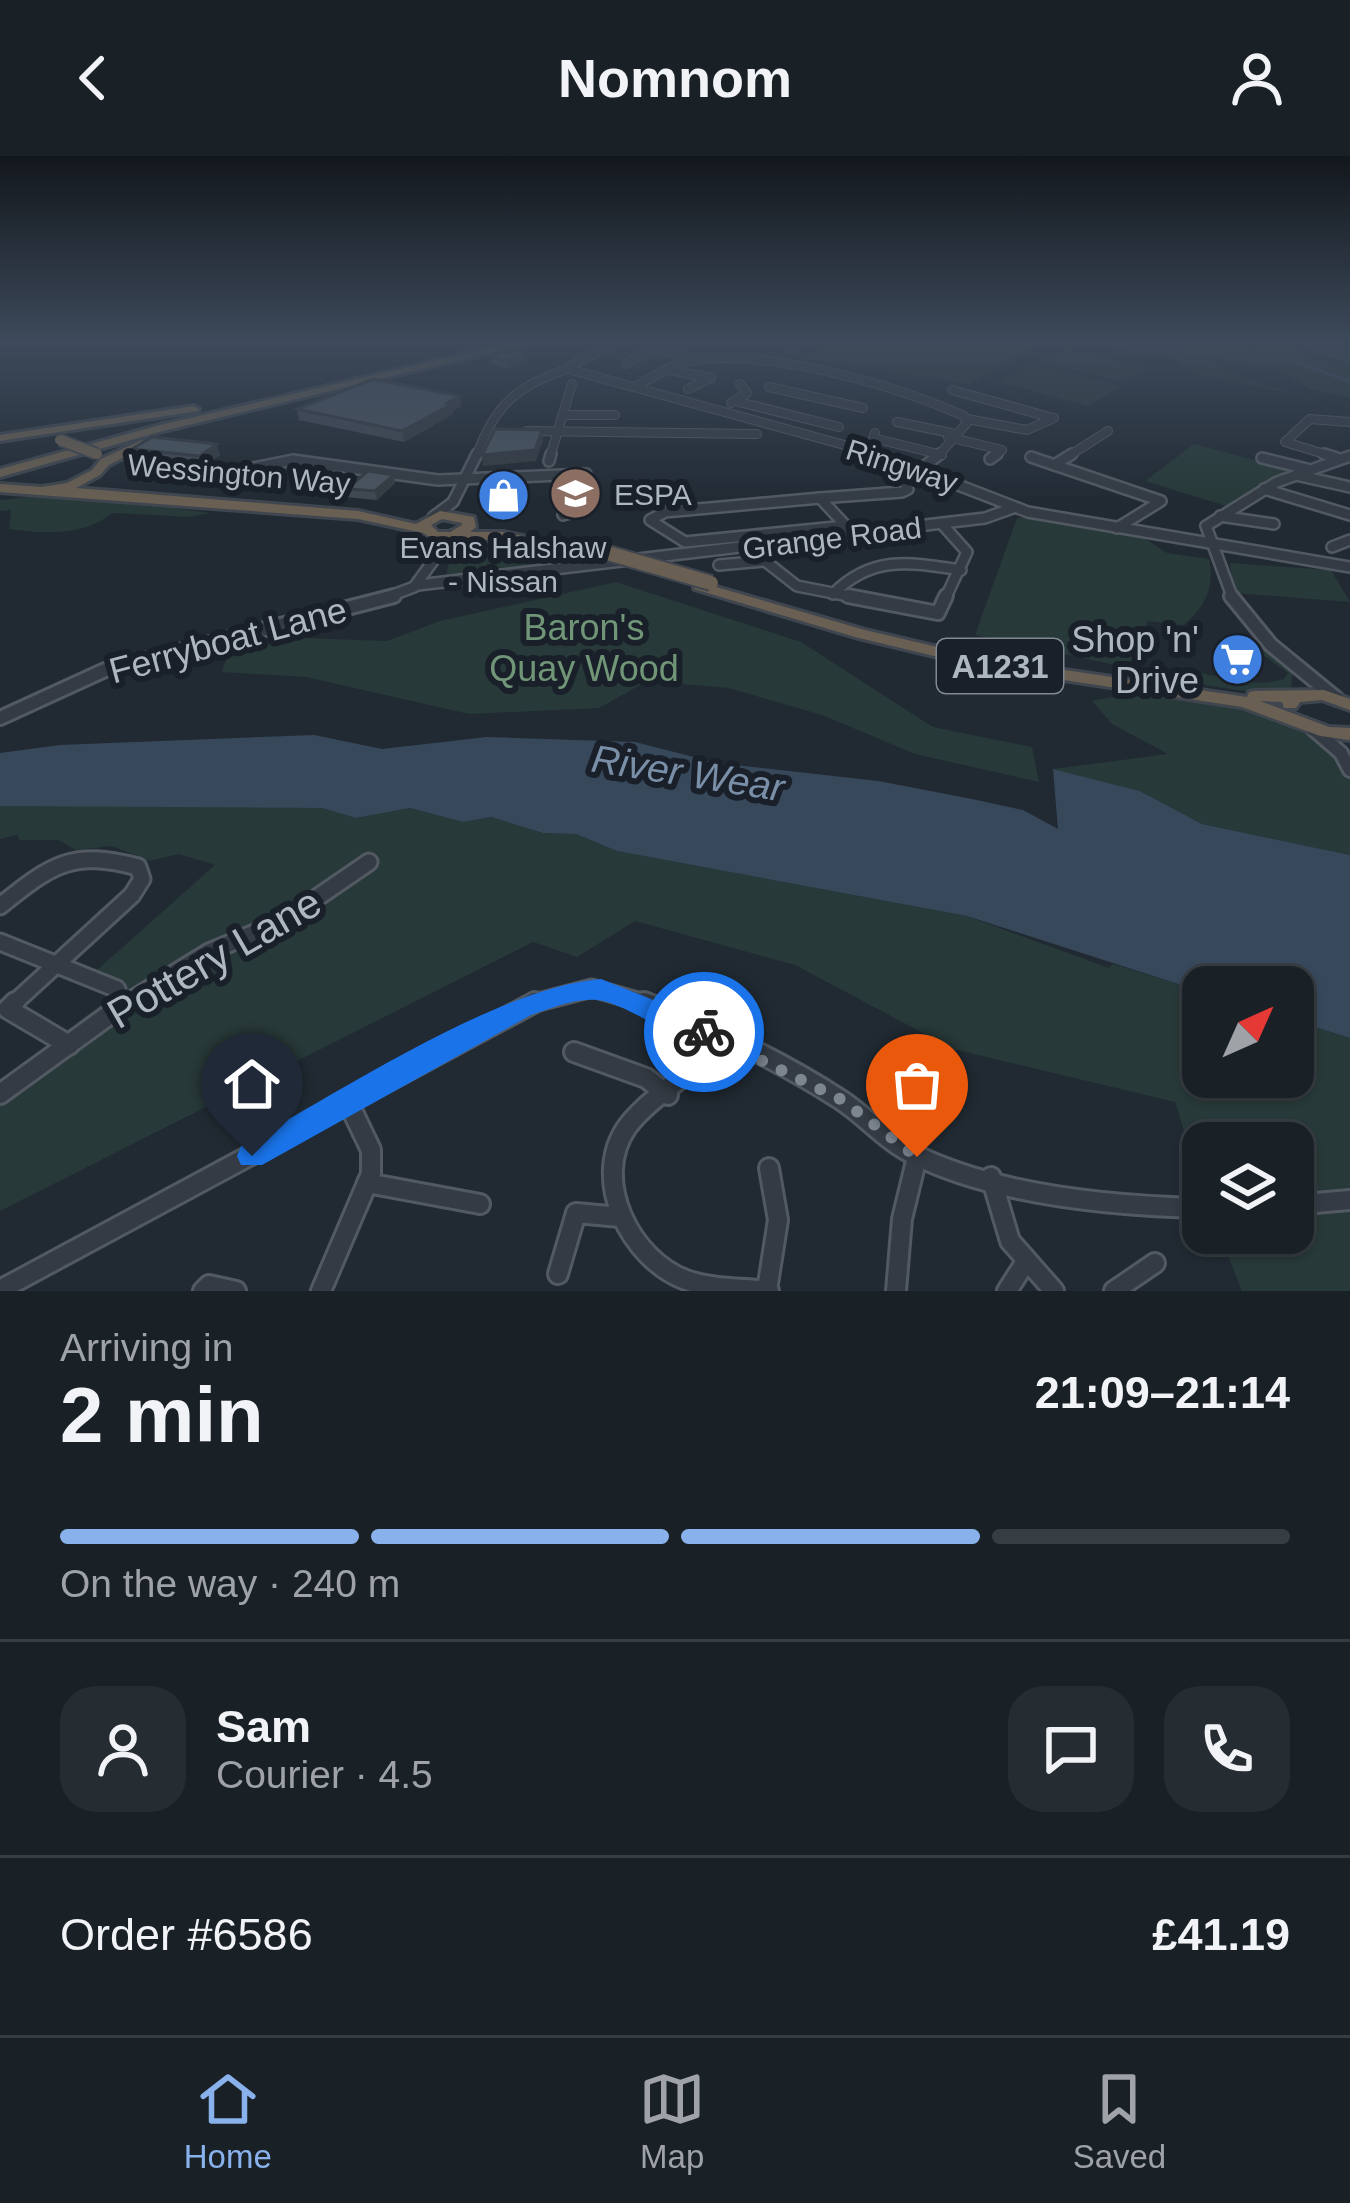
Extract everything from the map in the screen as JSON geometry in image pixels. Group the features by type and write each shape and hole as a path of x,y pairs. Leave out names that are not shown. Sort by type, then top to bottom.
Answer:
{"highway":[{"path":"2,438 250,396"},
{"path":"0,471 295,396"},
{"path":"0,490 49,490 81,481 101,461 124,450 313,396"},
{"path":"23,435 60,440 101,461"},
{"name":"Wessington Way","path":"101,461 103,481 126,490 428,524 468,519 592,556"},
{"name":"Wessington Way","path":"49,490 358,515 428,524 453,535 502,536 991,658 1262,697 1343,702"},
{"path":"453,535 469,527 468,519"},
{"name":"Wessington Way","path":"705,584 861,634 984,663 1246,702 1347,740"},
{"path":"1296,696 1289,708 1306,724"}],"street":[{"path":"438,548 428,524 458,501 484,430 506,396"},
{"path":"549,461 568,396"},
{"name":"Ringway","path":"660,396 922,468 1013,508"},
{"path":"714,411 738,396"},
{"path":"813,396 856,408"},
{"path":"900,396 1028,433 1057,416 974,396"},
{"path":"936,406 951,396"},
{"path":"735,401 839,428"},
{"path":"562,415 615,415"},
{"path":"824,422 837,416"},
{"path":"1345,458 1285,442 1310,418 1350,422"},
{"path":"922,468 942,455 950,435 967,419"},
{"path":"897,422 1007,450 990,459"},
{"path":"484,430 502,430"},
{"path":"521,431 758,434"},
{"path":"1054,465 1108,431"},
{"path":"875,433 873,438 942,455"},
{"path":"1031,458 1161,501 1116,528"},
{"path":"1262,458 1307,469"},
{"path":"1179,535 1205,526 1294,475 1345,458"},
{"path":"203,478 275,462 465,479 586,474 579,510 563,515"},
{"path":"1294,475 1350,487"},
{"path":"812,536 686,542 650,520 657,513 718,501 902,492 908,489 904,481"},
{"path":"1264,490 1318,511 1350,514"},
{"path":"820,498 850,531"},
{"path":"458,501 468,519"},
{"name":"Grange Road","path":"418,585 592,556 942,524 1013,508 1350,567"},
{"path":"1220,516 1274,524"},
{"path":"719,565 765,561 787,582 938,613 961,570 966,548 942,524"},
{"path":"1205,526 1228,600 1301,672 1343,702"},
{"path":"418,585 438,548 453,535"},
{"path":"1332,547 1350,540"},
{"path":"833,595 858,569 914,563 961,570"},
{"name":"Ferryboat Lane","path":"0,718 105,670 399,595 418,585"},
{"path":"1296,696 1301,672"},
{"path":"1347,740 1350,770"},
{"path":"0,906 58,860 95,854 138,868 142,879 132,896 8,1009 69,1045"},
{"name":"Pottery Lane","path":"0,1094 146,989 209,952 283,921 369,862"},
{"path":"0,942 117,989"},
{"path":"0,1290 522,1007 567,992 601,989 727,1042 842,1100 917,1157 991,1177 1162,1209 1182,1209"},
{"path":"727,1042 626,1128 614,1175 620,1216 644,1255 687,1282 768,1290 778,1220 769,1168"},
{"path":"574,1052 646,1078 668,1095"},
{"path":"320,1291 367,1183 371,1150 348,1102"},
{"path":"896,1291 902,1219 917,1157"},
{"path":"991,1177 1002,1229 1023,1266 1054,1291"},
{"path":"367,1183 480,1204"},
{"path":"1314,1203 1350,1200"},
{"path":"558,1274 576,1213 620,1216"},
{"path":"1114,1291 1155,1263"},
{"path":"1006,1291 1023,1266"},
{"path":"203,1291 209,1285 236,1291"}],"green space":[{"path":"1050,396 1105,396 1088,406"},
{"path":"1194,444 1292,470 1226,506 1145,481"},
{"path":"70,493 210,513 190,517 112,513 89,526 50,532 9,529 11,510 0,511 0,500"},
{"path":"1017,518 1138,534 1167,553 1209,559 1211,579 1206,596 1183,625 1148,621 1129,668 975,635"},
{"path":"487,540 590,561 445,580 452,550"},
{"path":"1230,563 1331,570 1350,602 1234,593"},
{"name":"Baron's Quay Wood","path":"616,582 801,642 933,727 1032,747 1039,782 915,754 822,715 728,688 647,681 599,708 469,714 306,677 222,672 229,651 304,638 387,641 440,621"},
{"path":"1264,645 1293,671 1291,688 1260,693 1139,676 1176,670 1248,682 1284,679 1288,673 1255,649"},
{"path":"1138,692 1259,710 1341,753 1350,770 1350,855 1202,824 1140,791 1053,769 1168,754 1112,724 1092,701"},
{"path":"0,806 322,808 356,818 410,808 463,822 491,817 543,833 576,834 617,851 967,916 1109,968 1113,964 1182,985 1182,1098 1314,1098 1314,1027 1350,1038 1350,1291 1242,1291 1227,1254 1314,1254 1314,1122 1182,1124 1175,1102 953,1049 795,965 635,921 577,957 533,942 0,1211 0,1094 92,1027 77,1023 119,991 88,978 215,865 179,854 149,861 112,846 76,850 58,840 20,840 17,835 0,839"}],"water":[{"name":"River Wear","path":"314,735 382,749 487,737 635,742 717,763 878,781 972,799 1023,810 1058,829 1053,769 1140,791 1202,824 1350,855 1350,1038 1314,1027 1314,966 1182,966 1182,985 967,916 617,851 576,834 543,833 491,817 463,822 410,808 356,818 322,808 0,806 0,753 60,745"}],"building":[{"path":"330,396 460,396 402,431 297,409"},
{"path":"495,429 542,430 535,450 482,455"},
{"path":"152,437 217,444 200,456 132,449"},
{"path":"316,468 332,470 321,479 354,483 368,471 394,475 375,491 300,485"},
{"path":"524,475 519,492 479,492 484,476"},
{"path":"1249,648 1260,654 1251,658 1235,653"}],"way so far":[{"path":"704,1032 842,1100 917,1157"}],"place":[{"name":"ESPA","path":"575,494"},
{"name":"Evans Halshaw - Nissan","path":"503,495"},
{"name":"Shop 'n' Drive","path":"1238,660"}],"route":[{"path":"252,1156 522,1007 567,992 601,989 704,1032"}]}
